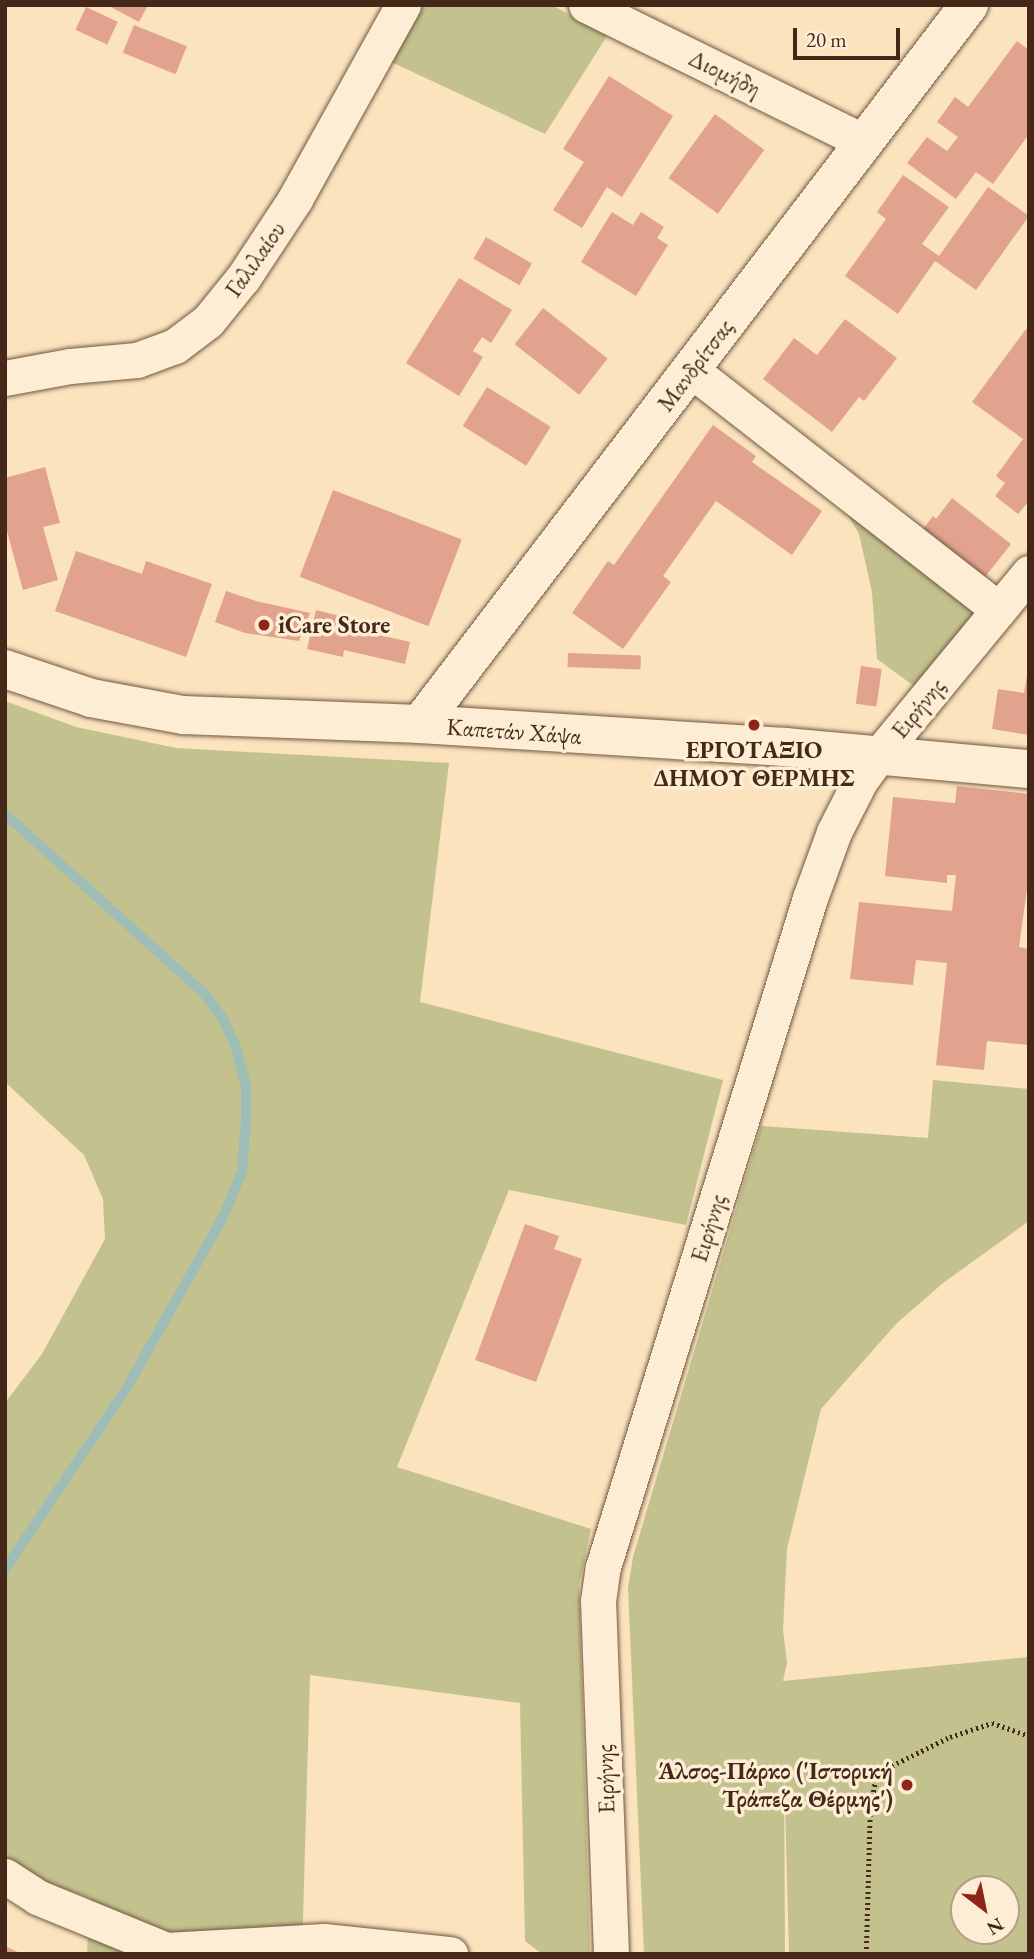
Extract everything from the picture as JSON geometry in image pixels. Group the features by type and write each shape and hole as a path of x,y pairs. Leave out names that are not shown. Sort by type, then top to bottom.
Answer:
{"main road":[{"name":"Μανδρίτσας","path":"420,724 969,5"},
{"name":"Καπετάν Χάψα","path":"5,669 91,698 183,715 420,724 879,755 1029,769"}],"street":[{"name":"Γαλιλαίου","path":"5,378 70,366 137,360 175,346 208,321 243,278 289,209 329,142 402,5"},
{"name":"Διομήδη","path":"586,5 864,142"},
{"path":"691,370 999,610"},
{"name":"Ειρήνης","path":"611,1954 598,1601 603,1567 810,898 848,803 879,755 1029,573"},
{"path":"5,1876 37,1897 166,1950 324,1941 450,1954"}],"path":[{"path":"866,1954 870,1808 877,1773 950,1737 992,1723 1029,1736"}],"shaded area":[{"path":"413,5 552,5 607,36 545,134 385,59"},
{"path":"838,498 967,601 977,616 914,686 877,659 872,592 859,534"},
{"path":"5,701 76,727 176,748 449,763 420,1002 723,1080 686,1225 509,1190 397,1467 591,1529 579,1585 590,1954 542,1954 525,1941 520,1703 310,1675 302,1954 87,1954 90,1898 41,1881 5,1858 5,1403 42,1354 105,1239 103,1199 84,1155 5,1082"},
{"path":"933,1080 1029,1089 1029,1221 943,1283 897,1323 821,1409 787,1549 783,1630 787,1663 783,1681 1029,1657 1029,1954 789,1954 784,1763 785,1954 644,1954 628,1588 633,1557 761,1126 928,1138"}],"building":[{"path":"107,5 148,5 139,22"},
{"path":"86,7 118,22 107,44 75,30"},
{"path":"134,25 187,46 176,74 123,53"},
{"path":"1017,41 1029,50 1029,134 993,184 976,172 956,199 907,163 927,137 947,151 958,137 937,122 955,97 968,107"},
{"path":"609,76 673,116 622,197 607,187 582,228 553,210 584,162 563,149"},
{"path":"715,114 764,150 718,214 669,178"},
{"path":"903,175 949,207 922,244 939,256 988,187 1029,216 976,290 935,261 898,314 845,276 886,219 877,212"},
{"path":"612,212 633,225 641,212 664,227 657,238 668,245 636,296 581,262"},
{"path":"486,237 532,264 519,285 474,259"},
{"path":"459,278 512,310 491,343 482,337 473,351 483,357 459,396 406,363"},
{"path":"543,308 608,358 579,395 515,344"},
{"path":"845,319 897,358 864,401 859,397 832,432 763,379 794,338 817,355"},
{"path":"1026,329 1029,331 1029,501 1018,514 995,496 1005,483 996,476 1023,439 972,402"},
{"path":"487,387 551,427 526,466 463,426"},
{"path":"713,425 756,456 752,462 822,511 792,555 716,501 663,576 671,582 623,649 572,613 608,561 614,565"},
{"path":"45,467 60,523 43,527 58,580 23,590 5,524 5,478"},
{"path":"333,490 462,539 429,626 300,577"},
{"path":"952,498 1011,544 985,577 923,529 933,516 936,519"},
{"path":"76,551 142,574 146,561 212,584 186,657 55,611"},
{"path":"226,591 310,613 299,641 245,633 215,622"},
{"path":"316,610 352,619 349,628 410,642 405,664 344,650 343,657 307,649"},
{"path":"568,653 641,656 640,670 568,667"},
{"path":"861,666 882,669 877,707 856,704"},
{"path":"1027,676 1029,735 992,729 998,689 1024,693"},
{"path":"957,786 1029,794 1029,875 1019,947 1029,949 1029,1045 987,1041 984,1070 936,1065 947,963 916,960 913,985 850,979 859,902 952,911 956,875 947,875 947,883 885,876 893,797 955,803"},
{"path":"525,1224 559,1236 554,1249 582,1259 536,1382 475,1360"},
{"path":"5,1946 22,1954 5,1954"}],"waterway":[{"path":"5,814 203,992 223,1019 235,1045 246,1086 242,1172 223,1217 126,1389 5,1569"}],"place":[{"name":"iCare Store","path":"264,625"},
{"name":"ΕΡΓΟΤΑΞΙΟ ΔΗΜΟΥ ΘΕΡΜΗΣ","path":"754,725"},
{"name":"Άλσος-Πάρκο ('Ιστορική Τράπεζα Θέρμης')","path":"907,1785"}]}
